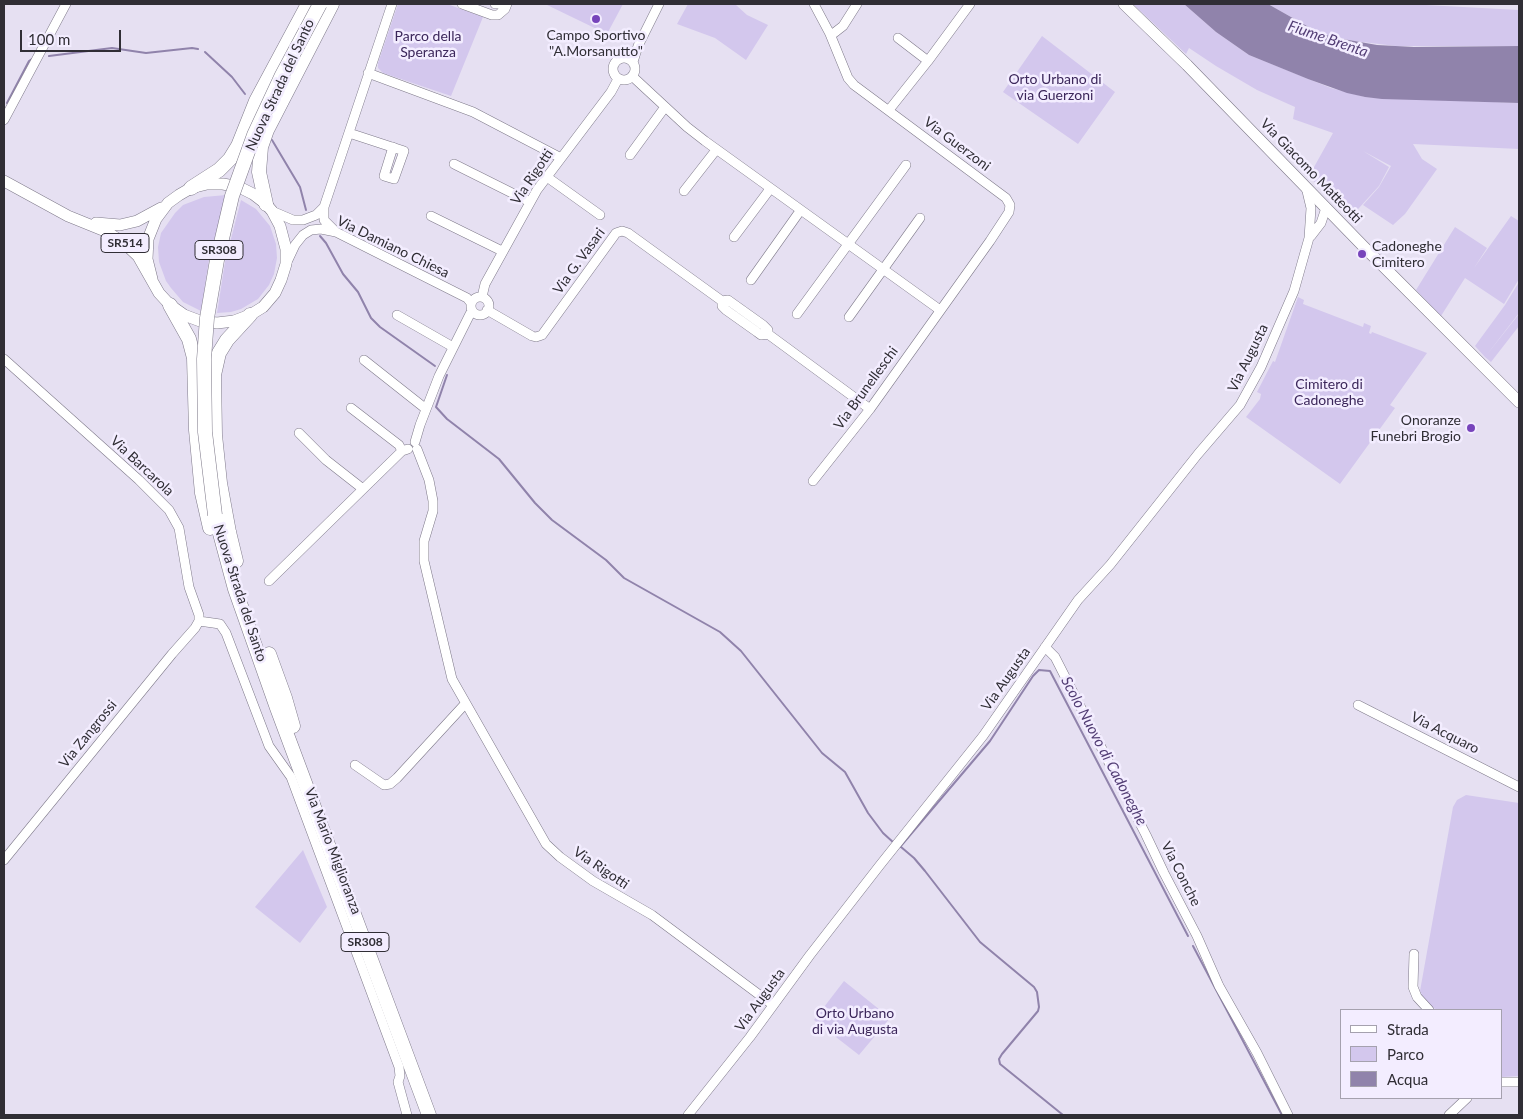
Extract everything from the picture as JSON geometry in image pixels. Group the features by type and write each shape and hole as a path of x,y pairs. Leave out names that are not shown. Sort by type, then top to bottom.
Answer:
{"highway":[{"path":"191,188 219,170 230,159 238,146 256,101 308,4"},
{"name":"Nuova Strada del Santo","path":"320,4 282,75 254,135 232,196 217,260 207,318 204,359 205,432 215,515 235,589 277,708 429,1115"},
{"path":"269,207 259,172 261,147 267,130 332,4"},
{"path":"170,306 189,339 194,358 196,430 202,493 228,597 280,736 301,769"},
{"path":"250,315 227,340 220,353 214,375 215,426 220,483 228,532 244,588 285,698 295,734 301,769"}],"main road":[{"name":"Via Giacomo Matteotti","path":"1124,4 1187,65 1338,221 1519,402"},
{"name":"SR514","path":"4,182 68,216 105,231 123,242 138,256 152,279"},
{"path":"207,184 223,184 239,187 253,194 269,207 284,237 286,264 281,280 275,293 263,307 250,315 234,321 217,323 192,318 170,306 159,294 152,279 147,259 148,239 156,219 168,203 191,188 207,184"},
{"name":"SR514","path":"85,222 120,225 137,221 168,203"}],"street":[{"path":"4,120 66,4"},
{"path":"336,232 324,220 324,207 392,4"},
{"path":"462,4 492,15 498,15 507,4"},
{"name":"Via Rigotti","path":"482,297 485,284 530,202 611,92 618,79 612,68 615,62 627,54 652,4"},
{"path":"632,62 659,4"},
{"name":"Via Guerzoni","path":"814,4 830,34 848,78 854,85 1006,198 1010,205 1009,212 1000,226 940,310"},
{"path":"830,34 843,26 857,4"},
{"path":"889,110 970,4"},
{"path":"898,38 928,61"},
{"path":"618,79 627,80 635,70 632,62 624,57"},
{"path":"368,74 466,109 561,158"},
{"path":"632,76 664,107 716,150 940,310"},
{"path":"630,155 664,107"},
{"path":"349,133 393,147"},
{"path":"684,191 716,150"},
{"path":"454,164 530,202"},
{"path":"797,314 906,165"},
{"path":"547,177 600,216"},
{"name":"Via Augusta","path":"688,1115 983,736 1078,600 1110,565 1198,454 1240,405 1261,368 1288,306 1309,238 1311,217 1306,187"},
{"path":"734,237 770,189"},
{"path":"269,207 293,220 303,220 316,215 324,207"},
{"path":"1311,217 1326,208"},
{"name":"Via Augusta","path":"1309,238 1321,223 1326,208"},
{"path":"751,280 800,211"},
{"path":"430,216 502,251"},
{"path":"849,317 920,218"},
{"path":"1321,223 1338,221"},
{"name":"Via Damiano Chiesa","path":"286,264 295,245 303,235 311,230 321,229 336,232 467,298 472,308"},
{"name":"Via G. Vasari","path":"488,310 532,336 539,336 545,332 616,233 622,231 628,233 722,302 728,300 752,317 767,328 768,334 870,409"},
{"path":"269,581 363,489 410,448 439,376 476,298 482,297 487,301 488,310 481,314 472,308"},
{"name":"Via Brunelleschi","path":"813,481 870,409 940,310"},
{"path":"397,315 453,347"},
{"name":"Via Barcarola","path":"4,359 139,480 169,510 179,528 188,587 199,615 197,624"},
{"path":"364,360 426,409"},
{"path":"351,408 399,445 410,448"},
{"path":"299,433 326,460 363,489"},
{"name":"Via Rigotti","path":"410,448 429,480 433,511 424,541 424,561 452,679 546,844 560,857 593,881 652,915 773,1005"},
{"name":"Via Zangrossi","path":"4,860 197,624"},
{"name":"Via Mario Miglioranza","path":"197,624 220,624 226,633 269,746 291,777 399,1067 400,1076 398,1082 408,1115"},
{"name":"Via Conche","path":"1045,647 1055,657 1197,936 1219,986 1257,1053 1288,1115"},
{"path":"356,765 384,786 390,784 465,704"},
{"name":"Via Acquaro","path":"1358,705 1519,787"},
{"path":"1414,954 1413,987 1417,997 1428,1009"},
{"path":"1503,1082 1519,1082"},
{"path":"1453,1114 1466,1099"}],"green space":[{"name":"Parco della Speranza","path":"398,4 447,4 483,17 451,96 383,73 378,68"},
{"name":"Campo Sportivo \"A.Morsanutto\"","path":"545,4 623,4 607,34"},
{"path":"688,4 737,4 747,15 768,25 746,60 715,38 677,24"},
{"path":"1133,4 1184,4 1216,32 1249,55 1331,88 1365,97 1519,103 1519,149 1413,144 1422,159 1437,169 1405,214 1393,225 1363,205 1379,187 1391,166 1363,151 1389,167 1379,186 1349,219 1309,176 1333,133 1293,119 1295,107 1257,90 1189,48 1186,54"},
{"path":"1268,4 1407,4 1519,10 1519,46 1396,46 1354,41 1332,37 1314,30"},
{"name":"Orto Urbano di via Guerzoni","path":"1042,36 1115,92 1078,144 1003,92"},
{"path":"226,195 209,260 201,311 183,302 166,281 159,262 158,247 161,233 183,205 204,197"},
{"path":"241,200 256,209 270,226 276,244 277,258 274,274 269,285 258,299 241,309 217,313 225,262"},
{"path":"1511,216 1519,221 1519,279 1504,304 1465,278 1441,316 1416,290 1455,227 1487,248 1474,268"},
{"path":"1519,282 1519,313 1485,357 1475,346"},
{"name":"Cimitero di Cadoneghe","path":"1298,297 1304,300 1303,304 1363,327 1364,323 1371,326 1369,333 1371,334 1372,332 1427,353 1390,405 1395,408 1340,484 1246,417 1260,399 1261,394 1257,392 1273,361 1275,362"},
{"path":"1519,314 1519,326 1491,362 1485,357"},
{"path":"1466,795 1519,803 1519,1076 1503,1077 1503,1009 1435,1009 1426,1003 1420,991 1453,807 1457,800"},
{"path":"303,850 327,907 300,943 255,907"},
{"name":"Orto Urbano di via Augusta","path":"844,981 890,1018 859,1055 814,1020"}],"water":[{"name":"Fiume Brenta","path":"1184,4 1268,4 1314,30 1332,37 1377,45 1414,47 1519,46 1519,103 1382,99 1347,93 1249,55 1216,32"}],"waterway":[{"name":"Scolo Nuovo di Cadoneghe","path":"49,56 112,48 146,53 198,49"},
{"name":"Scolo Nuovo di Cadoneghe","path":"205,52 232,77 245,94"},
{"name":"Scolo Nuovo di Cadoneghe","path":"7,103 29,61 32,59"},
{"name":"Scolo Nuovo di Cadoneghe","path":"272,140 300,187 306,210"},
{"name":"Scolo Nuovo di Cadoneghe","path":"320,236 326,243 343,274 358,292 371,318 380,327 435,366"},
{"name":"Scolo Nuovo di Cadoneghe","path":"447,375 436,407 447,419 499,459 535,503 552,520 606,560 624,578 720,632 741,651 822,753 845,772 868,813 883,833 894,843"},
{"name":"Scolo Nuovo di Cadoneghe","path":"898,846 900,847 990,741 1033,676 1039,670 1050,671 1188,936"},
{"path":"901,847 925,871 980,942 1034,987 1037,992 1038,1011 1002,1054 999,1059 1000,1064 1063,1115"},
{"name":"Scolo Nuovo di Cadoneghe","path":"1193,946 1282,1115"}],"place":[{"name":"Campo Sportivo \"A.Morsanutto\"","path":"596,19"},
{"name":"Cadoneghe Cimitero","path":"1362,254"},
{"name":"Onoranze Funebri Brogio","path":"1471,428"}]}
